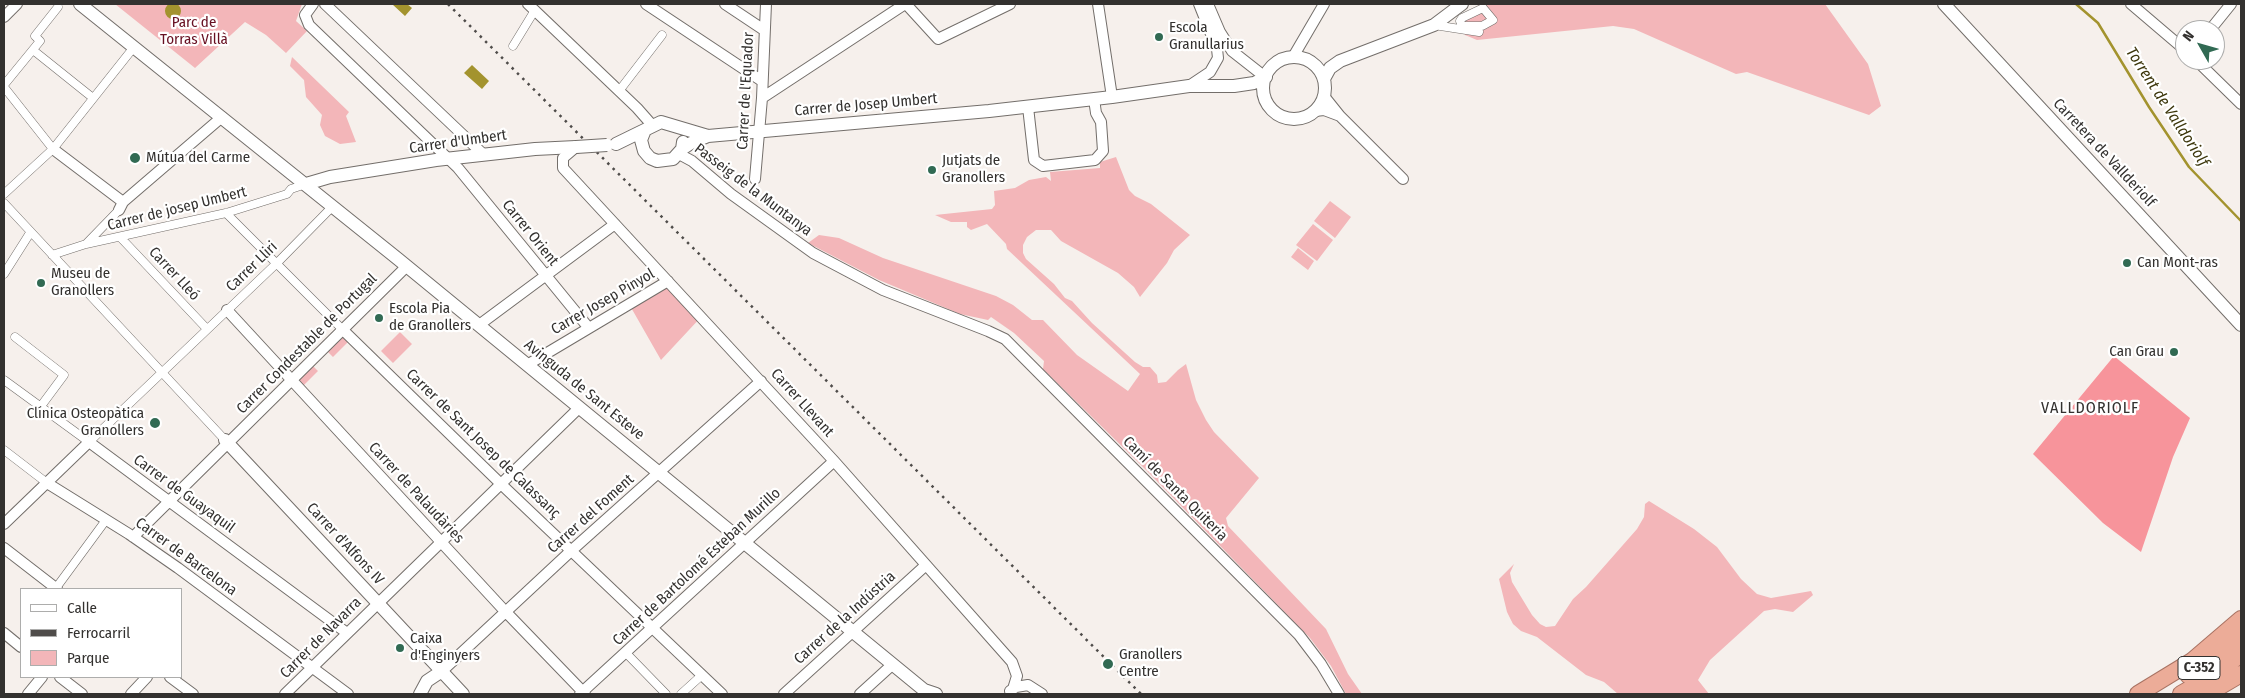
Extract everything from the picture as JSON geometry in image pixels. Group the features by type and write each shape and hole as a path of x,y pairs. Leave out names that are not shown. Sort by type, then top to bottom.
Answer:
{"highway":[{"path":"2138,694 2192,661 2241,619"},
{"name":"C-352","path":"2154,694 2214,659 2241,637"},
{"name":"C-352","path":"2182,694 2241,654"},
{"path":"2208,694 2241,674"}],"street":[{"path":"4,17 17,4"},
{"name":"Avinguda de Sant Esteve","path":"80,4 407,266 745,542 925,692 936,694"},
{"name":"Carrer Orient","path":"313,4 306,12 307,23 458,168 588,328"},
{"path":"325,4 484,154"},
{"path":"646,4 667,29 762,81"},
{"path":"725,4 764,30"},
{"name":"Carrer de l'Equador","path":"755,180 762,98 766,4"},
{"path":"762,98 906,4 938,39 1010,4"},
{"path":"1098,4 1112,97"},
{"name":"Carrer de Josep Umbert","path":"1189,86 1203,77 1214,66 1218,58 1217,49 1199,4"},
{"path":"1208,4 1220,32 1232,51 1266,76"},
{"path":"1293,57 1324,4"},
{"path":"1234,86 1254,83 1266,76 1280,61 1293,57 1322,64 1340,60 1434,25 1462,4"},
{"name":"Carretera de Vallderiolf","path":"1944,4 2241,324"},
{"path":"2131,4 2175,41"},
{"path":"2218,20 2231,4"},
{"path":"58,7 35,36 40,41 4,86 54,149 121,206"},
{"path":"513,46 532,7 619,91 649,128"},
{"path":"1434,25 1479,32"},
{"path":"619,91 667,29"},
{"path":"4,194 54,149 134,47"},
{"path":"33,50 93,98"},
{"path":"1324,80 1330,68 1340,60"},
{"path":"1234,86 1255,93 1266,100 1278,114 1288,118 1306,117 1315,111 1324,96 1324,80 1320,71 1310,62"},
{"path":"2206,70 2241,104"},
{"path":"1266,76 1264,85 1266,100"},
{"name":"Carrer de Josep Umbert","path":"708,136 1028,107 1189,86 1234,86"},
{"path":"1324,96 1340,116 1403,179"},
{"path":"1028,107 1034,160 1043,166 1097,160 1103,151 1100,122 1096,113 1094,99"},
{"path":"1315,111 1324,110 1340,116"},
{"path":"86,244 121,206 222,117"},
{"path":"611,144 661,122 708,136"},
{"path":"677,127 684,140 680,151"},
{"path":"649,128 641,140 644,151 650,158 657,161 673,159 691,142 708,136"},
{"path":"611,144 632,146 644,151"},
{"name":"Carrer d'Umbert","path":"306,184 330,177 484,154 535,148 568,150 611,144"},
{"name":"Carrer Llevant","path":"568,150 561,161 563,168 834,461 1012,662 1017,676 1010,692"},
{"name":"Passeig de la Muntanya","path":"680,151 731,194 812,253 883,290 972,325"},
{"name":"Carrer de josep Umbert","path":"52,255 86,244 121,238 226,213 287,194 291,190 306,184"},
{"path":"4,203 226,442"},
{"name":"Carrer Lliri","path":"89,442 277,263 333,206"},
{"name":"Carrer de Sant Josep de Calassanç","path":"226,213 502,485 722,694"},
{"path":"479,325 615,224"},
{"path":"4,274 30,233"},
{"path":"97,233 101,241"},
{"name":"Carrer Lleó","path":"121,238 207,329"},
{"name":"Carrer Condestable de Portugal","path":"133,537 226,442 292,381 407,266"},
{"name":"Carrer Josep Pinyol","path":"527,365 668,281"},
{"name":"Carrer de Palaudàries","path":"227,310 583,693"},
{"name":"Camí de Santa Quiteria","path":"972,325 1000,336 1010,343 1286,622 1321,664 1338,694"},
{"path":"15,337 64,375 41,406"},
{"name":"Carrer de Guayaquil","path":"4,380 347,632"},
{"name":"Carrer del Foment","path":"442,671 572,550 761,381"},
{"name":"Carrer de Navarra","path":"285,694 347,632 502,485 579,408"},
{"path":"4,524 89,442"},
{"name":"Carrer d'Alfons IV","path":"226,442 462,694"},
{"name":"Carrer de Barcelona","path":"4,450 46,483 133,537 348,694"},
{"name":"Carrer de Bartolomé Esteban Murillo","path":"583,693 834,461"},
{"path":"57,588 106,520"},
{"path":"4,548 55,588"},
{"name":"Carrer de la Indústria","path":"784,694 926,565"},
{"path":"4,633 20,646"},
{"path":"626,653 666,694"},
{"path":"860,694 893,664"},
{"path":"420,694 427,681 442,671"},
{"path":"681,694 702,675"},
{"path":"28,694 41,678"},
{"path":"61,678 82,694"},
{"path":"132,694 146,678"},
{"path":"171,678 193,694"},
{"name":"Carrer Llevant","path":"1010,692 1028,685 1042,694"}],"green space":[{"name":"Parc de Torras Villà","path":"115,4 302,4 296,21 307,31 286,53 266,35 245,22 195,68"},
{"path":"1480,4 1825,4 1868,64 1881,106 1869,115 1747,72 1736,74 1634,29 1613,26 1477,40 1465,35 1461,24 1462,18"},
{"path":"292,57 349,112 346,116 356,142 340,144 325,136 320,125 322,115 306,97 304,80 290,66"},
{"path":"1116,157 1129,190 1135,196 1151,204 1190,235 1174,250 1167,263 1140,297 1134,287 1118,273 1061,241 1051,230 1036,230 1027,237 1023,245 1023,253 1026,259 1054,284 1065,298 1072,301 1092,323 1135,362 1143,367 1150,367 1157,375 1158,383 1166,382 1186,364 1196,400 1206,420 1214,432 1259,478 1226,518 1228,526 1326,629 1348,674 1362,694 1346,694 1331,666 1310,638 1145,469 1043,369 1044,361 1014,333 991,317 988,320 960,314 879,280 808,243 819,235 839,238 883,258 996,296 1013,305 1032,320 1043,320 1077,355 1128,391 1140,374 1007,249 1006,244 987,224 971,230 967,227 967,222 951,222 935,215 992,209 995,205 994,191 1015,188 1029,180 1046,177 1051,181 1050,172 1100,168 1100,162"},
{"path":"1330,201 1351,217 1335,238 1314,221"},
{"path":"1313,224 1333,240 1317,261 1296,245"},
{"path":"1298,248 1314,261 1308,270 1291,257"},
{"path":"668,281 702,316 661,360 629,304"},
{"path":"400,332 412,344 393,363 381,351"},
{"path":"344,336 349,341 333,357 328,352"},
{"path":"313,366 318,371 302,387 297,382"},
{"path":"1649,501 1694,529 1717,547 1741,579 1757,594 1771,598 1811,591 1813,595 1793,612 1775,609 1764,611 1710,660 1698,680 1709,694 1618,694 1604,682 1586,675 1537,637 1521,631 1513,624 1507,612 1499,579 1514,564 1510,573 1512,582 1532,615 1540,624 1546,627 1555,626 1573,599 1637,529 1644,517 1645,504"}],"shaded area":[{"path":"170,3 176,3 181,8 179,17 170,19 165,14 165,8"},
{"path":"392,4 407,4 412,8 405,16"},
{"path":"472,65 489,81 482,89 464,73"},
{"path":"2114,356 2190,418 2173,457 2141,552 2103,523 2033,454"}],"waterway":[{"name":"Torrent de Valldoriolf","path":"2076,4 2098,23 2149,107 2189,167 2241,221"}],"railway":[{"path":"448,4 1141,694"}],"place":[{"name":"Escola Granullarius","path":"1159,37"},
{"name":"Mútua del Carme","path":"135,158"},
{"name":"Jutjats de Granollers","path":"932,170"},
{"name":"Can Mont-ras","path":"2127,263"},
{"name":"Museu de Granollers","path":"41,283"},
{"name":"Escola Pia de Granollers","path":"379,318"},
{"name":"Can Grau","path":"2174,352"},
{"name":"Clínica Osteopàtica Granollers","path":"155,423"},
{"name":"Caixa d'Enginyers","path":"400,648"},
{"name":"Granollers Centre","path":"1108,664"}],"district":[{"name":"VALLDORIOLF","path":"2090,409"}]}
